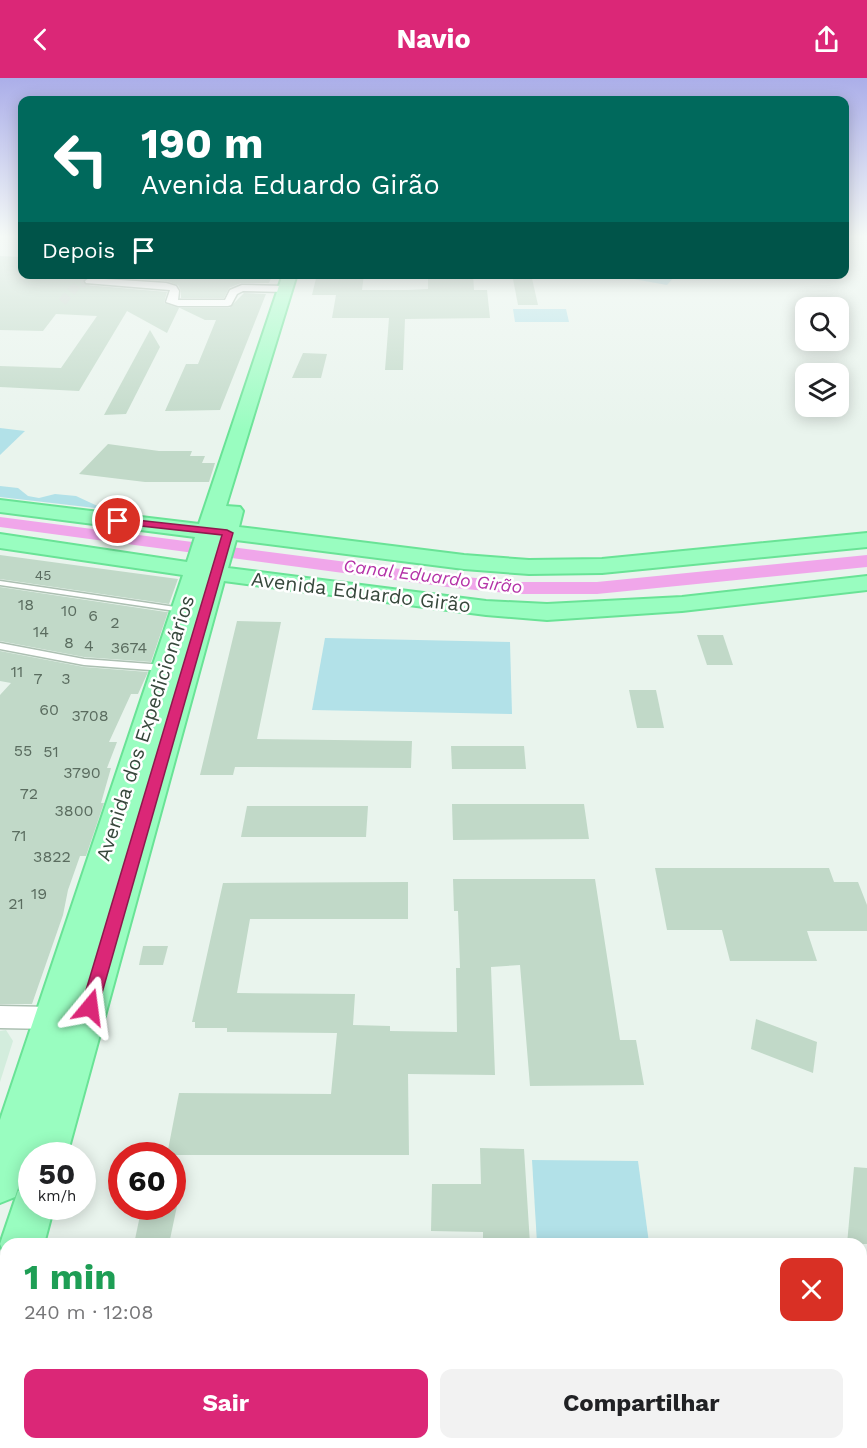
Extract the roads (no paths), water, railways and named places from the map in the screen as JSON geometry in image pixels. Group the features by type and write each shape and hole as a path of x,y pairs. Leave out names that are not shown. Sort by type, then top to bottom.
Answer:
{"main road":[{"name":"Avenida dos Expedicionários","path":"52,1142 212,550 273,357 284,302"},
{"path":"296,306 297,302"},
{"name":"Avenida Eduardo Girão","path":"0,506 486,608 548,612 602,610 768,572 867,540"},
{"name":"Avenida Eduardo Girão","path":"0,541 464,562 529,567 602,566 768,572 867,584"},
{"name":"Avenida dos Expedicionários","path":"0,1182 182,610 212,550"},
{"path":"24,1238 29,1220"}],"street":[{"path":"171,302 228,302"},
{"path":"0,1017 51,1018"}],"lane":[{"path":"0,583 182,610"},
{"path":"0,646 84,662 164,668"}],"waterway":[{"name":"Canal Eduardo Girão","path":"0,522 455,582 517,588 597,588 867,561"}]}
